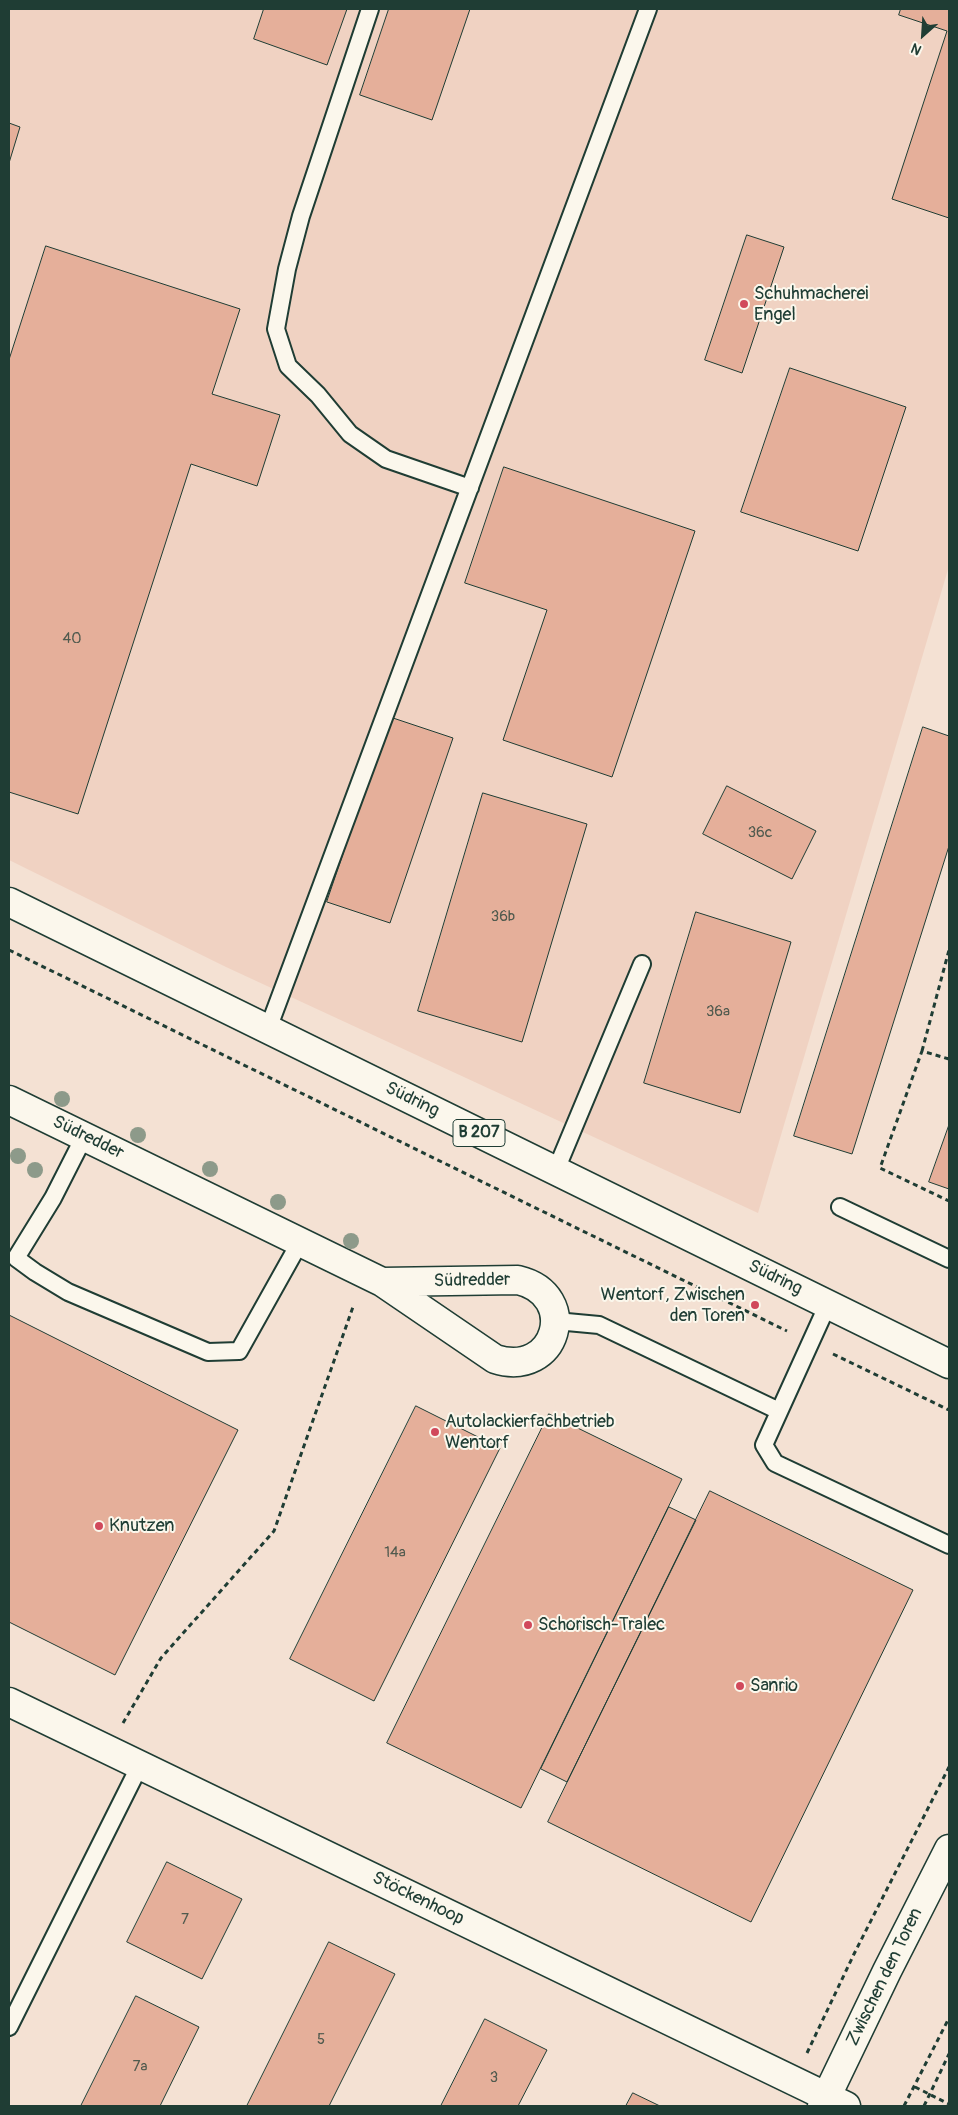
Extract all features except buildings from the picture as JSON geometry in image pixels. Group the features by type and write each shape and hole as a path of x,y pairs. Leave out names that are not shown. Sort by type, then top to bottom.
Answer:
{"street":[{"name":"Südring","path":"9,902 949,1364"},
{"name":"Südredder","path":"9,1100 382,1282 489,1356 503,1362 521,1363 531,1360 549,1344 554,1333 556,1321 553,1307 546,1295 529,1282 518,1280 382,1282"},
{"name":"Stöckenhoop","path":"9,1702 794,2081 832,2103"},
{"name":"Zwischen den Toren","path":"832,2103 887,1970 949,1849"}],"lane":[{"path":"370,9 301,216 287,269 276,329 288,366 318,395 350,434 386,458 470,488"},
{"path":"268,1029 648,9"},
{"path":"556,1170 642,964"},
{"path":"84,1137 53,1198 12,1264 68,1292 208,1352 239,1351 300,1242"},
{"path":"840,1207 949,1259"},
{"path":"828,1304 764,1445 775,1463 949,1545"},
{"path":"556,1321 599,1324 780,1411"},
{"path":"9,2028 140,1765"}],"path":[{"path":"9,950 949,1410"},
{"path":"949,950 922,1052 880,1168 949,1201"},
{"path":"922,1052 949,1060"},
{"path":"108,1750 161,1658 274,1531 357,1296 382,1282"},
{"path":"794,2081 854,1954 949,1767"},
{"path":"904,2106 949,2018"},
{"path":"924,2106 949,2054"},
{"path":"915,2087 949,2104"}],"shaded area":[{"path":"9,9 949,9 949,566 758,1213 226,967 9,860"}],"place":[{"name":"Schuhmacherei Engel","path":"744,304"},
{"name":"Wentorf, Zwischen den Toren","path":"755,1305"},
{"name":"Autolackierfachbetrieb Wentorf","path":"435,1432"},
{"name":"Knutzen","path":"99,1526"},
{"name":"Schorisch-Tralec","path":"528,1625"},
{"name":"Sanrio","path":"740,1686"}]}
